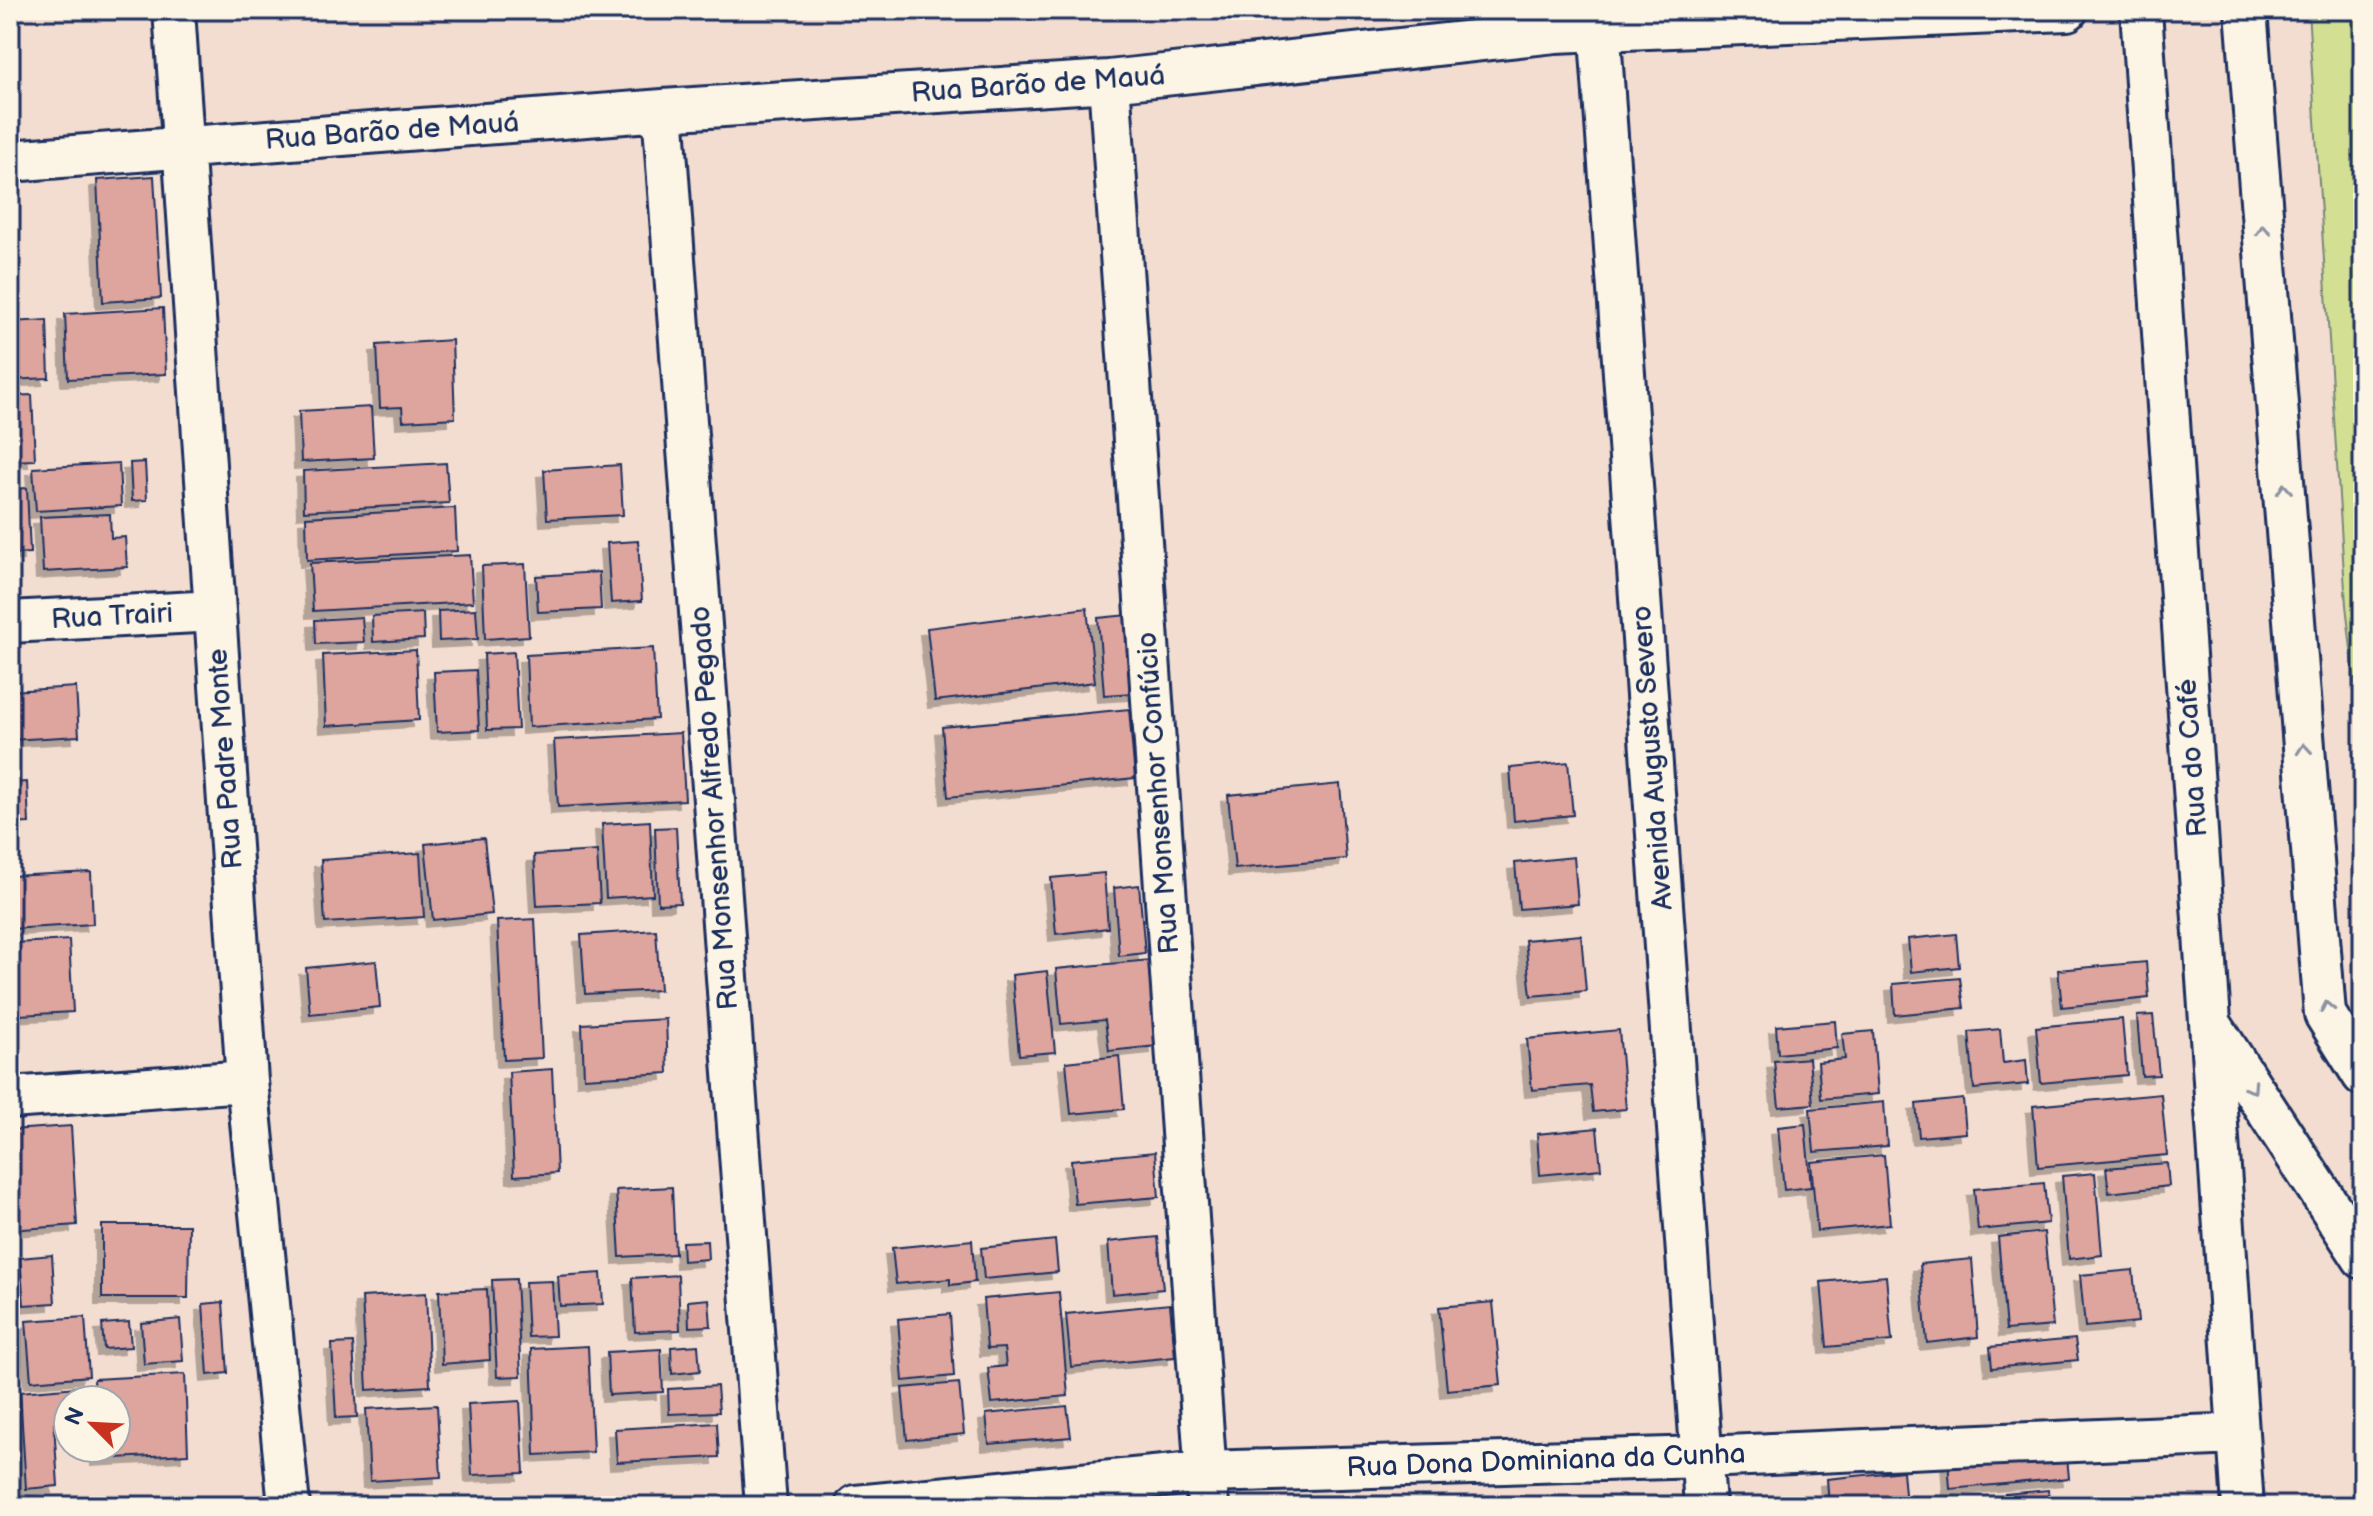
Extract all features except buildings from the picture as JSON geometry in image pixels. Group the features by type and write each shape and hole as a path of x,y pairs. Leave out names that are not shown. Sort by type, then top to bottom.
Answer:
{"street":[{"name":"Rua Padre Monte","path":"174,10 181,148 247,1081 289,1506"},
{"path":"1501,10 1555,32"},
{"name":"Rua Barão de Mauá","path":"10,161 663,110 1109,81 1555,32 1599,20 2067,10"},
{"name":"Rua do Café","path":"2141,10 2243,1506"},
{"path":"2246,10 2325,1014 2363,1075"},
{"name":"Avenida Augusto Severo","path":"1599,20 1705,1506"},
{"name":"Rua Monsenhor Confúcio","path":"1109,81 1207,1489"},
{"name":"Rua Monsenhor Alfredo Pegado","path":"663,110 766,1506"},
{"name":"Rua Trairi","path":"10,622 215,611"},
{"path":"2210,1023 2363,1258"},
{"path":"10,1098 247,1081"},
{"name":"Rua Dona Dominiana da Cunha","path":"856,1506 1207,1489 1702,1457 2238,1434"}],"green space":[{"path":"2308,10 2363,10 2363,755 2346,605"}]}
